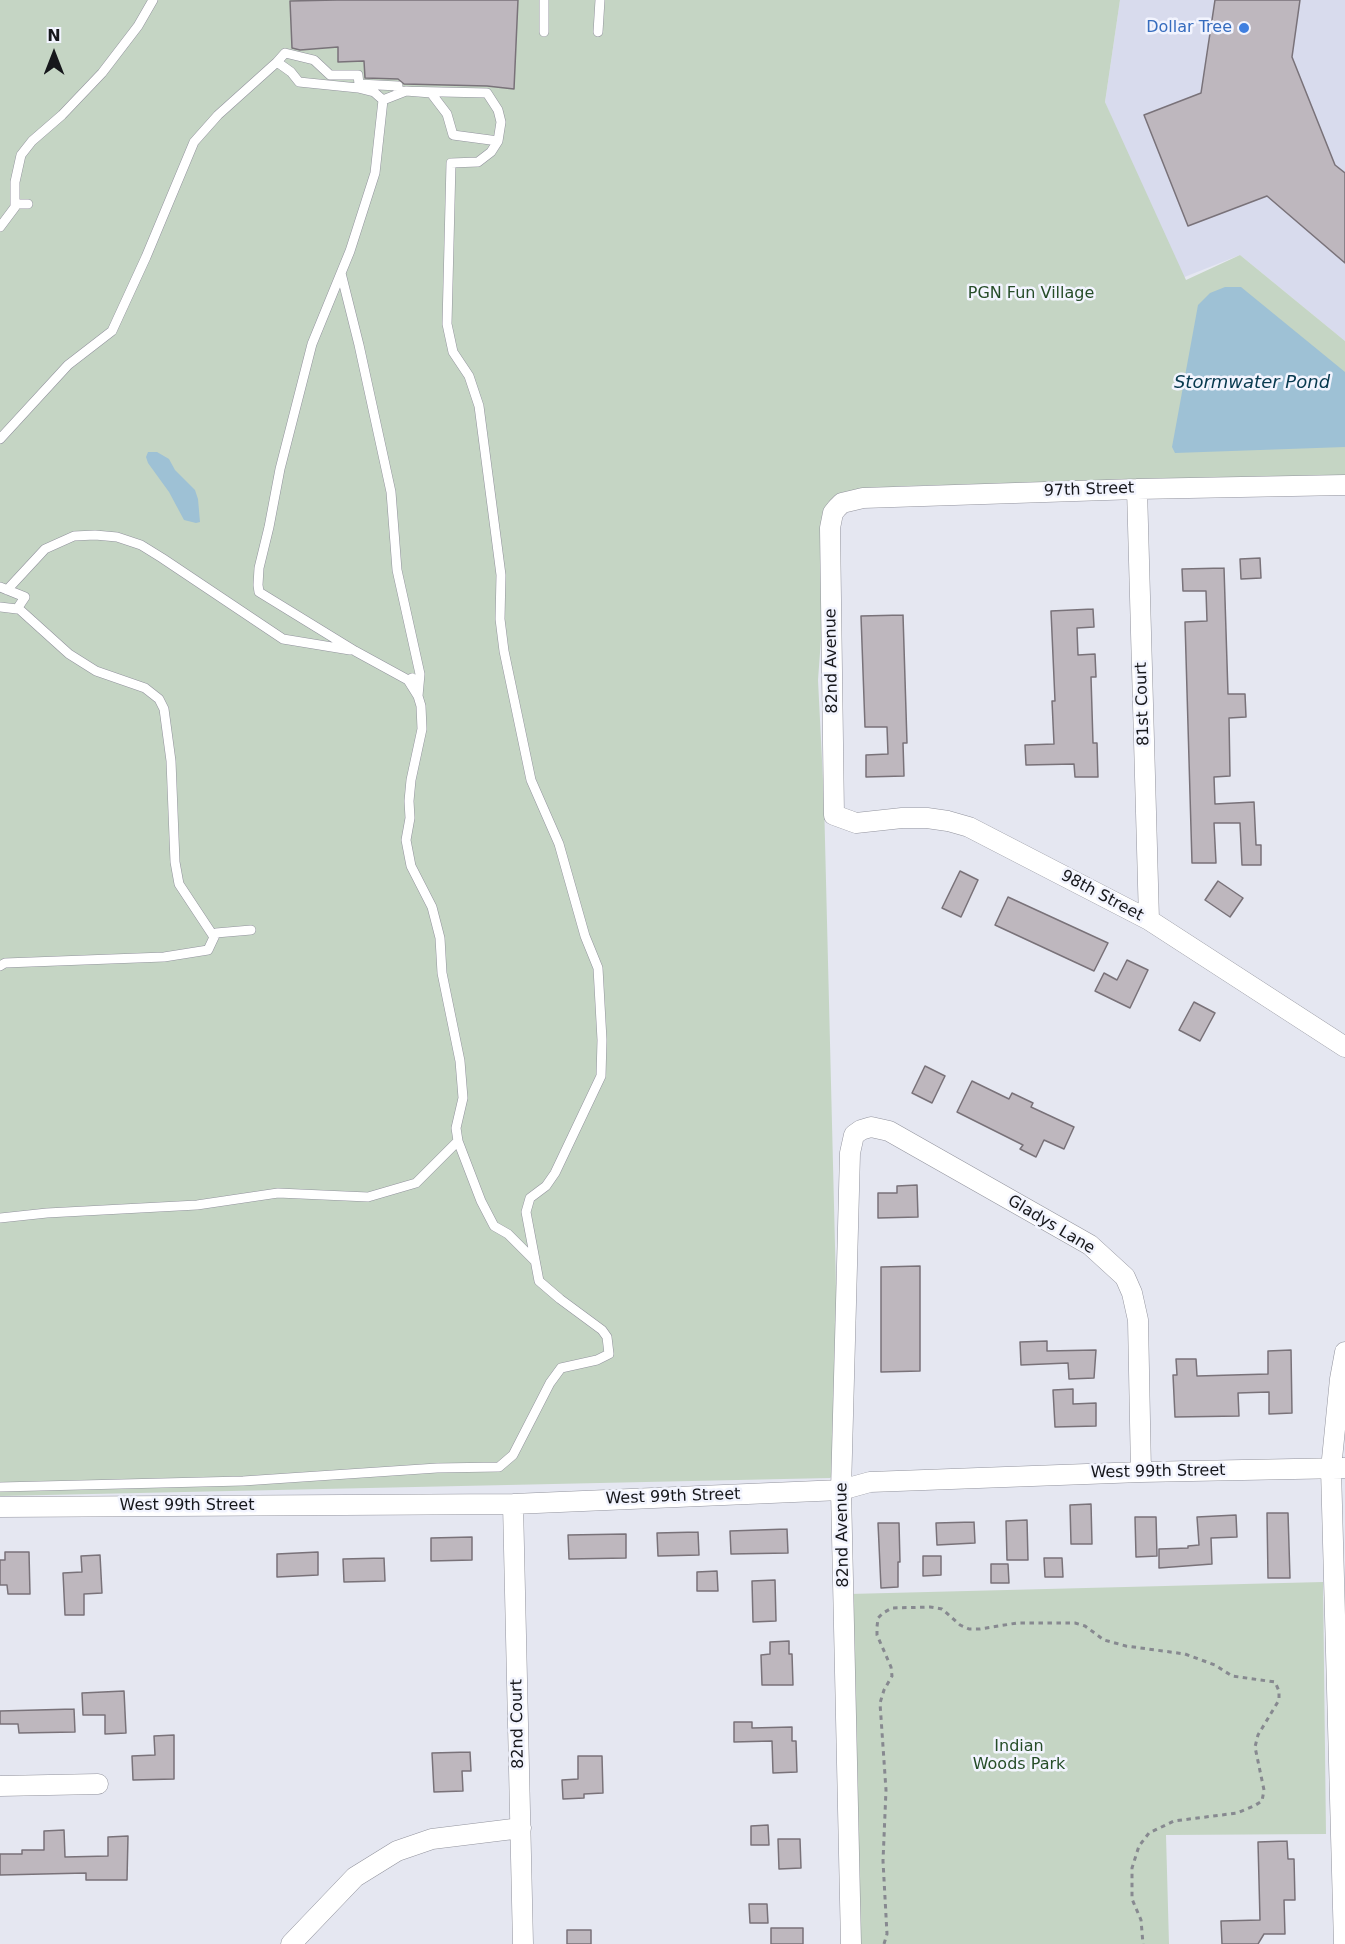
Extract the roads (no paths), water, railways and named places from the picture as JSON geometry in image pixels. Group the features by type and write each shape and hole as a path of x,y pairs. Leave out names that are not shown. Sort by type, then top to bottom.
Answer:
{"street":[{"name":"97th Street","path":"837,508 842,503 862,498 1345,485"},
{"name":"81st Court","path":"1137,489 1149,920"},
{"name":"82nd Avenue","path":"834,815 830,528 833,513 837,508"},
{"name":"98th Street","path":"834,815 856,823 927,818 969,827 1149,920 1345,1047"},
{"name":"Gladys Lane","path":"861,1130 871,1127 889,1131 1090,1245 1125,1277 1132,1293 1138,1320 1142,1472"},
{"name":"82nd Avenue","path":"851,1944 841,1490 850,1153 854,1135 861,1130"},
{"path":"1344,1944 1338,1468 1340,1379 1345,1352"},
{"name":"West 99th Street","path":"0,1507 513,1504 841,1490 870,1482 1142,1472 1338,1468"},
{"name":"82nd Court","path":"513,1504 523,1944"},
{"path":"0,1786 98,1784"},
{"path":"291,1944 355,1877 397,1851 432,1839 521,1828"}],"lane":[{"path":"0,227 16,204 15,182 21,155 32,141 62,115 102,73 138,26 153,0"},
{"path":"544,0 544,33"},
{"path":"598,32 600,0"},
{"path":"0,439 68,365 112,331 194,142 218,115 285,53 314,60 330,75 358,75 359,84 398,86 398,91 487,93 498,110 501,122 498,141 491,152 478,162 451,163 447,324 453,352 469,376 479,406 501,575 500,619 504,651 531,780 559,844 585,936 598,968 602,1017 601,1076 555,1173 546,1186 530,1198 526,1212 539,1281 602,1330 607,1337 609,1354 597,1360 561,1368 550,1383 513,1455 499,1467 437,1468 243,1481 0,1486"},
{"path":"277,62 291,72 299,82 358,88 374,92 383,100"},
{"path":"383,100 406,91 431,93 447,114 453,135 498,141"},
{"path":"383,100 375,173 350,251 312,344 280,469 259,568 258,585 260,592 408,681 418,696 422,729 411,780 410,818 406,840 411,866 432,907 441,938 442,973 460,1061 463,1098 457,1124 443,1156"},
{"path":"16,204 28,204"},
{"path":"341,273 391,492 397,570 420,674 418,696"},
{"path":"18,608 25,597 4,588 45,549 74,536 117,537 141,545 283,639 355,651"},
{"path":"0,607 18,608 69,654 96,671 145,688 159,699 164,709 171,761 175,862 179,884 214,938"},
{"path":"408,681 412,678 417,687 420,674"},
{"path":"0,966 5,963 164,957 208,950 216,933 251,930"},
{"path":"457,1124 458,1141 481,1202 494,1226 508,1234 537,1263"},
{"path":"0,1218 197,1205 278,1193 368,1197 416,1183 458,1141"}],"water":[{"name":"Stormwater Pond","path":"1225,287 1241,287 1345,372 1345,447 1175,453 1172,447 1198,305 1210,293"},
{"path":"148,452 157,452 169,459 175,470 195,490 200,522 184,520 169,492 148,463 146,457"}],"place":[{"name":"Dollar Tree","path":"1244,28"}],"park label":[{"name":"PGN Fun Village","path":"1031,294"},
{"name":"Indian Woods Park","path":"1019,1756"}]}
